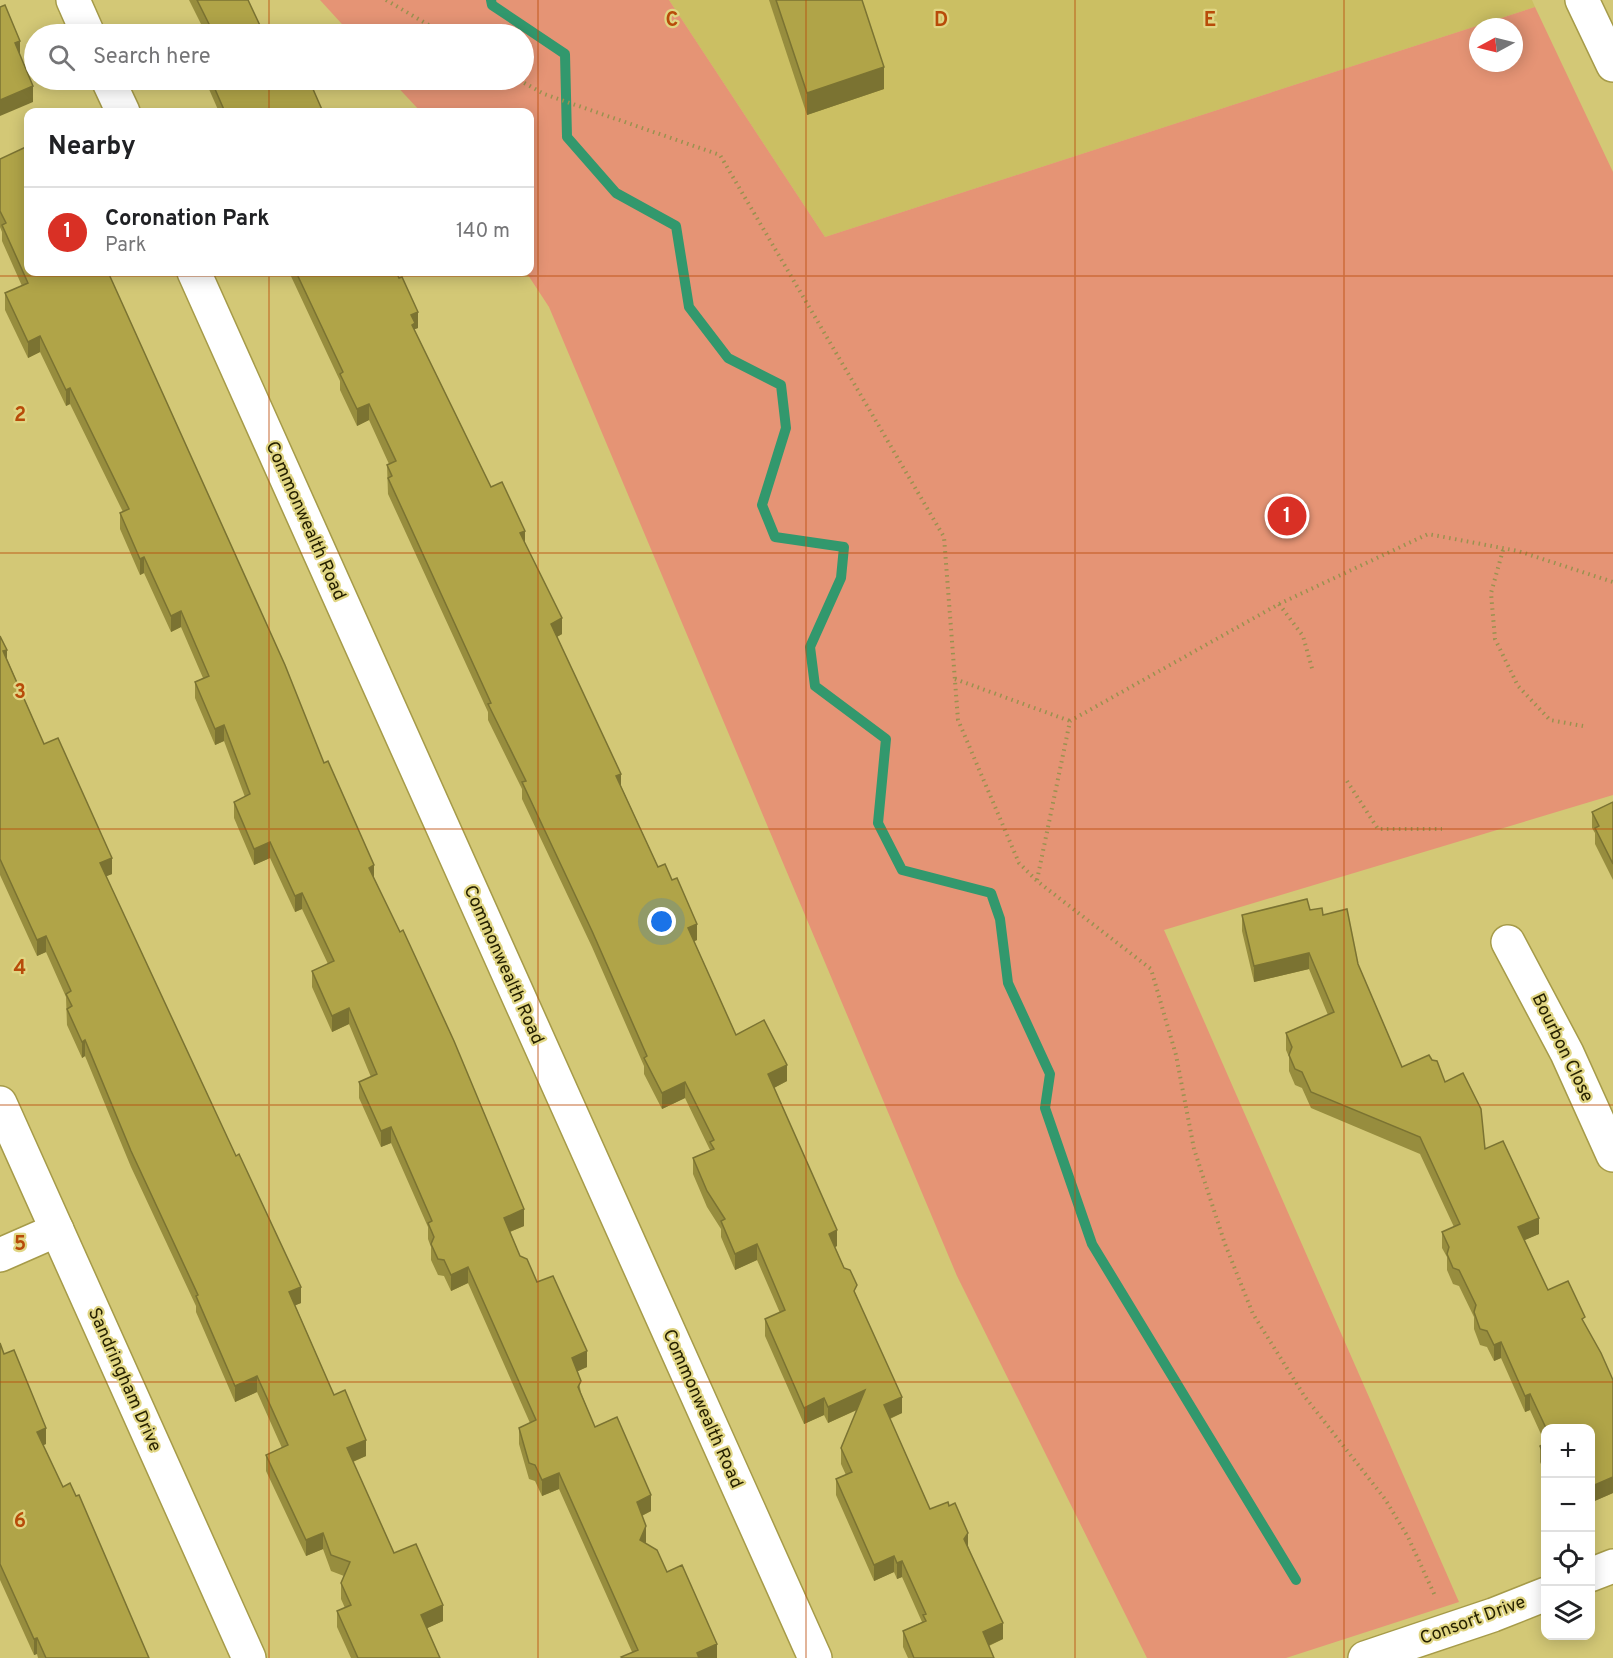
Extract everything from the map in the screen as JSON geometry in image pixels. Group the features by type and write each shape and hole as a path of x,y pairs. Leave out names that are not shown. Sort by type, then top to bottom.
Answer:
{"street":[{"path":"72,0 83,24"},
{"path":"1582,0 1613,65"},
{"path":"113,90 121,108"},
{"name":"Commonwealth Road","path":"196,276 815,1658"},
{"name":"Bourbon Close","path":"1508,942 1567,1053 1613,1155"},
{"name":"Sandringham Drive","path":"0,1103 249,1658"},
{"path":"0,1255 57,1230"},
{"path":"1595,1573 1613,1566"},
{"name":"Consort Drive","path":"1365,1658 1472,1623 1541,1596"}],"path":[{"path":"386,0 427,24"},
{"path":"534,88 544,94 720,155 944,537 958,720 1019,863 1037,881 1150,969 1176,1055 1194,1149 1225,1244 1253,1314 1305,1397 1386,1499 1408,1537 1438,1602"},
{"path":"1037,881 1070,721 1279,604 1428,534 1518,551 1613,582"},
{"path":"1503,549 1491,593 1495,639 1518,686 1550,720 1583,726"},
{"path":"1279,604 1303,636 1313,672"},
{"path":"955,679 1070,721"},
{"path":"1347,780 1378,829 1442,829"}],"shaded area":[{"path":"320,0 669,0 825,237 1469,28 1469,72 1523,72 1523,18 1501,18 1535,7 1613,172 1613,795 1164,930 1459,1602 1286,1658 1147,1658 957,1276 549,307 529,276 534,276 534,108 417,108 400,90 534,90 534,24 342,24"},
{"path":"669,0 1532,0 1535,7 1501,18 1469,18 1469,28 825,237"}],"building":[{"path":"197,0 248,0 259,24 209,24"},
{"path":"776,0 862,0 884,67 807,93"},
{"path":"5,5 20,41 15,43 24,64 24,90 0,100 0,7"},
{"path":"215,90 313,90 321,108 223,108"},
{"path":"24,148 24,274 2,225 6,223 0,211 0,159"},
{"path":"25,276 110,276 285,665 324,763 328,761 374,865 369,868 400,932 403,930 454,1041 524,1209 504,1218 520,1256 527,1259 537,1282 553,1276 587,1351 572,1358 581,1381 578,1387 595,1427 617,1417 651,1495 637,1502 646,1526 640,1540 657,1550 667,1572 682,1565 717,1644 697,1653 699,1658 621,1657 638,1650 559,1473 542,1480 535,1465 529,1463 519,1428 536,1420 468,1267 451,1275 444,1260 438,1259 431,1244 434,1237 428,1223 432,1221 391,1127 381,1131 359,1082 377,1074 349,1008 332,1016 312,971 334,961 302,893 295,896 270,842 254,849 234,802 250,794 224,725 215,729 195,682 209,676 181,611 171,616 144,557 140,559 120,513 129,509 70,388 66,390 40,336 28,342 5,293 28,283"},
{"path":"298,276 402,277 418,312 411,315 415,323 412,325 491,487 502,482 525,531 520,533 562,618 551,624 621,774 616,776 658,867 665,864 672,880 677,878 697,924 688,928 736,1035 764,1020 787,1065 768,1074 837,1230 829,1234 844,1268 850,1270 857,1285 854,1291 902,1397 884,1405 930,1509 948,1502 949,1506 955,1503 968,1533 964,1539 1003,1623 983,1632 994,1658 914,1658 903,1631 926,1621 923,1615 926,1614 902,1561 897,1563 894,1556 874,1565 836,1479 852,1472 841,1448 865,1390 828,1407 824,1398 804,1408 765,1319 785,1310 757,1244 735,1254 721,1221 725,1219 707,1191 693,1158 714,1149 710,1142 714,1140 685,1082 662,1093 644,1058 647,1056 592,931 522,782 526,781 488,704 491,703 388,478 392,476 387,465 396,461 369,404 357,409 340,374 343,372"},
{"path":"0,636 7,650 3,651 44,744 58,738 112,858 100,863 236,1156 239,1154 301,1287 289,1292 334,1395 345,1390 366,1440 347,1448 394,1553 416,1544 443,1605 421,1615 440,1658 358,1658 337,1611 351,1605 341,1583 350,1562 331,1555 323,1533 306,1540 266,1455 288,1445 257,1376 235,1386 196,1296 198,1295 131,1151 85,1040 82,1042 67,1009 72,1006 66,994 71,991 46,936 37,940 0,859"},
{"path":"1613,802 1613,864 1595,828 1599,826 1592,812"},
{"path":"1307,899 1310,910 1322,908 1323,915 1347,909 1358,964 1402,1067 1429,1055 1432,1060 1437,1061 1445,1082 1463,1073 1481,1109 1485,1149 1503,1141 1539,1218 1518,1227 1548,1290 1568,1281 1585,1317 1582,1319 1613,1380 1613,1477 1595,1485 1595,1424 1544,1424 1530,1394 1525,1396 1501,1342 1494,1345 1487,1331 1480,1329 1474,1312 1476,1305 1459,1270 1453,1268 1447,1254 1449,1247 1442,1232 1460,1224 1420,1137 1311,1092 1302,1072 1295,1069 1289,1055 1292,1047 1286,1033 1334,1012 1309,953 1254,966 1242,915"},
{"path":"0,1343 4,1354 14,1350 46,1428 37,1432 63,1487 70,1483 76,1496 79,1495 149,1658 46,1658 37,1638 34,1639 0,1564"}],"waterway":[{"path":"491,0 492,5 520,24"},
{"path":"534,33 565,54 567,137 616,193 676,226 689,307 728,358 781,385 786,428 762,505 775,537 844,547 841,578 810,647 815,686 886,739 878,823 902,870 991,893 1000,919 1008,983 1050,1074 1045,1108 1092,1244 1296,1580"}],"place":[{"name":"Coronation Park","path":"1287,516"}]}
